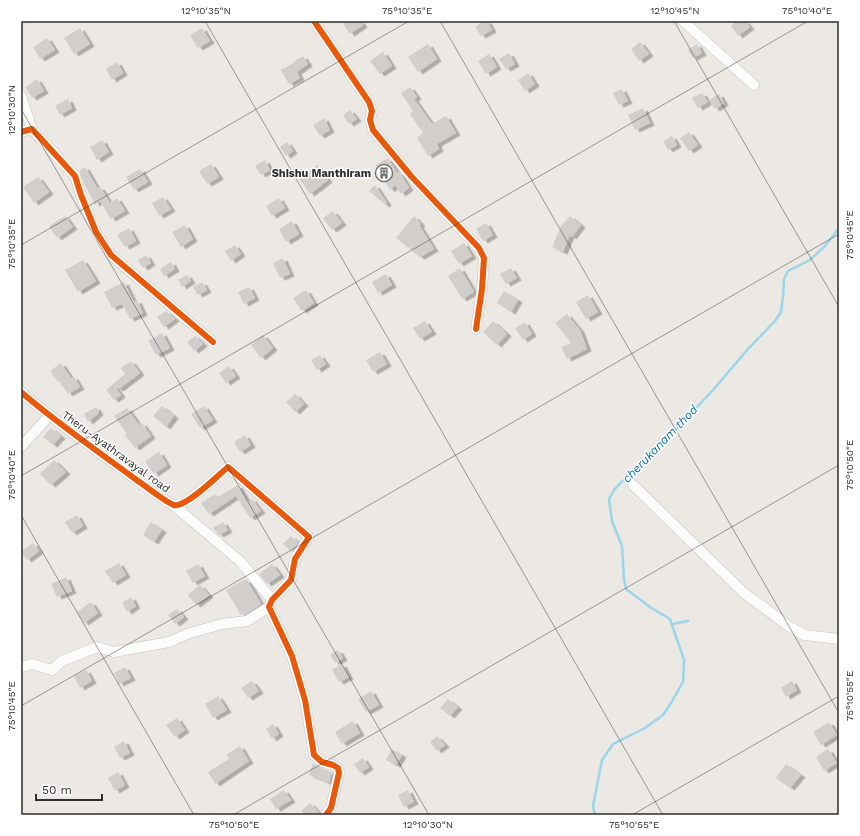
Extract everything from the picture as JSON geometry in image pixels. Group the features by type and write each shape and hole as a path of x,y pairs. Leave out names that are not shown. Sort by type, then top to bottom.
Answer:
{"street":[{"path":"314,21 369,102 372,111 370,120 374,130 411,176 479,248 484,258 482,289 476,329"},
{"path":"683,21 754,85"},
{"path":"21,96 32,129 75,176 96,232 111,255 213,342"},
{"path":"21,132 32,129"},
{"name":"Theru-Ayathravayal road","path":"21,392 50,416 173,505 186,501 228,467 309,537 295,559 291,580 270,604"},
{"path":"21,447 50,416"},
{"path":"633,486 744,593 790,627 805,635 839,639"},
{"path":"173,505 240,560 270,604 292,656 305,700 314,755 322,762 338,768 339,773 330,808 326,815"},
{"path":"21,667 32,664 52,670 62,661 97,647 114,652 169,642 190,633 222,624 247,621 270,604"}],"building":[{"path":"347,21 360,21 363,25 350,34 343,24"},
{"path":"484,21 487,21 492,30 481,36 475,27"},
{"path":"737,21 745,21 750,27 738,36 731,26"},
{"path":"80,28 90,44 74,54 64,38"},
{"path":"202,28 210,41 198,48 190,35"},
{"path":"47,38 55,50 40,59 33,47"},
{"path":"640,42 649,54 639,61 631,49"},
{"path":"428,44 437,59 418,72 408,57"},
{"path":"697,44 702,53 693,58 688,50"},
{"path":"383,52 392,66 380,74 370,61"},
{"path":"509,53 515,64 506,69 499,59"},
{"path":"489,54 497,67 486,74 478,61"},
{"path":"303,56 308,64 297,72 300,78 289,84 281,70"},
{"path":"117,62 123,73 112,80 106,69"},
{"path":"528,73 535,84 525,91 518,80"},
{"path":"37,79 44,91 32,98 25,87"},
{"path":"410,87 417,97 414,99 432,124 446,116 456,133 437,144 439,149 428,156 417,138 423,133 410,114 413,111 401,93"},
{"path":"622,89 628,101 619,105 613,93"},
{"path":"702,93 708,102 698,108 692,98"},
{"path":"719,94 724,103 715,109 709,100"},
{"path":"68,99 72,108 60,115 55,106"},
{"path":"643,108 650,123 635,130 628,115"},
{"path":"350,110 357,119 349,124 343,115"},
{"path":"324,118 330,130 320,136 313,125"},
{"path":"689,132 698,145 689,151 680,138"},
{"path":"672,136 677,145 668,150 663,141"},
{"path":"102,140 109,152 97,160 90,147"},
{"path":"287,142 293,151 286,156 280,147"},
{"path":"388,158 397,173 399,172 409,188 401,194 395,185 390,190 376,165"},
{"path":"265,160 270,170 261,175 255,166"},
{"path":"211,164 219,177 207,184 199,171"},
{"path":"317,165 328,180 310,194 299,179"},
{"path":"85,167 97,188 100,187 110,203 117,198 125,211 111,219 100,201 95,204 79,171"},
{"path":"140,169 148,182 134,190 126,177"},
{"path":"38,177 49,192 34,203 23,187"},
{"path":"375,185 387,203 385,205 369,191"},
{"path":"163,197 171,209 159,216 152,203"},
{"path":"279,198 285,208 272,216 266,206"},
{"path":"333,211 342,223 332,230 323,218"},
{"path":"65,216 73,227 57,238 49,226"},
{"path":"414,216 421,224 419,225 434,249 420,257 396,238"},
{"path":"570,216 581,225 572,237 570,235 563,252 552,247 561,226"},
{"path":"292,221 299,234 286,242 279,229"},
{"path":"486,223 493,235 483,241 476,229"},
{"path":"185,225 193,239 181,247 172,232"},
{"path":"129,228 136,241 125,247 117,235"},
{"path":"464,243 472,256 459,264 451,251"},
{"path":"235,245 241,254 231,261 225,251"},
{"path":"146,255 151,263 143,268 138,260"},
{"path":"283,258 290,274 280,278 273,263"},
{"path":"83,260 96,281 78,292 65,270"},
{"path":"171,262 175,269 164,276 160,269"},
{"path":"460,268 474,292 462,299 448,276"},
{"path":"511,268 517,278 506,284 500,274"},
{"path":"386,274 392,285 378,293 372,282"},
{"path":"187,275 191,281 182,287 178,280"},
{"path":"124,282 134,302 137,300 143,313 130,319 122,304 112,308 104,292"},
{"path":"202,282 207,290 198,295 193,287"},
{"path":"249,287 255,298 244,304 238,292"},
{"path":"306,290 314,303 302,311 293,298"},
{"path":"504,291 518,300 511,312 497,303"},
{"path":"588,295 598,312 586,319 576,302"},
{"path":"166,311 175,319 164,327 157,317"},
{"path":"567,314 580,330 587,349 567,359 561,347 571,343 555,323"},
{"path":"425,321 432,332 420,339 413,328"},
{"path":"493,321 507,334 497,345 483,332"},
{"path":"525,322 532,334 523,340 515,328"},
{"path":"162,333 170,348 156,355 148,341"},
{"path":"263,335 273,348 261,358 251,345"},
{"path":"195,336 203,344 194,351 187,342"},
{"path":"380,352 387,364 373,372 366,360"},
{"path":"320,355 326,364 317,370 311,360"},
{"path":"131,361 140,373 119,389 114,385 121,395 114,400 106,390 125,374 121,368"},
{"path":"61,363 71,378 74,377 80,387 68,394 50,371"},
{"path":"229,366 236,376 226,383 219,373"},
{"path":"295,394 304,404 295,412 286,402"},
{"path":"162,406 174,416 166,427 153,416"},
{"path":"204,406 213,420 200,428 191,414"},
{"path":"96,407 99,413 88,422 84,414"},
{"path":"127,408 139,425 142,423 151,436 135,448 125,435 127,434 114,416"},
{"path":"51,428 61,436 53,445 43,437"},
{"path":"245,435 251,445 240,452 234,442"},
{"path":"159,452 167,465 154,474 145,461"},
{"path":"54,460 66,472 51,485 40,474"},
{"path":"238,485 248,502 252,499 261,511 250,518 236,496 209,514 201,503 215,494 218,497"},
{"path":"77,515 83,526 72,533 65,522"},
{"path":"151,522 162,530 154,542 143,535"},
{"path":"223,522 228,530 219,535 213,528"},
{"path":"291,536 298,542 292,552 283,544"},
{"path":"33,543 39,551 27,560 21,552"},
{"path":"119,563 126,575 113,583 105,571"},
{"path":"198,564 205,576 193,583 186,571"},
{"path":"272,564 280,575 267,584 259,574"},
{"path":"66,577 72,591 57,597 51,584"},
{"path":"244,580 247,580 261,604 245,615 241,615 226,590"},
{"path":"200,585 209,595 196,605 188,595"},
{"path":"131,597 136,606 127,612 122,603"},
{"path":"91,602 98,613 84,623 77,612"},
{"path":"177,609 184,617 175,624 168,615"},
{"path":"338,650 343,658 335,663 330,655"},
{"path":"342,664 349,677 339,682 332,670"},
{"path":"125,667 131,678 119,684 114,673"},
{"path":"86,670 92,681 80,688 74,676"},
{"path":"252,681 259,691 248,698 241,688"},
{"path":"792,681 797,690 786,697 781,688"},
{"path":"371,691 379,705 366,712 358,699"},
{"path":"218,696 227,710 213,718 205,704"},
{"path":"448,699 458,707 450,716 440,708"},
{"path":"177,718 185,730 175,737 166,725"},
{"path":"353,721 360,733 342,744 335,732"},
{"path":"829,722 837,735 821,745 813,732"},
{"path":"273,724 279,734 272,739 266,729"},
{"path":"437,736 445,745 437,751 430,742"},
{"path":"124,741 130,753 120,758 114,747"},
{"path":"240,746 249,761 215,784 208,772 229,759 227,754"},
{"path":"392,749 402,755 396,765 386,760"},
{"path":"828,749 837,763 824,771 816,757"},
{"path":"363,758 369,767 360,773 354,764"},
{"path":"313,763 320,768 332,772 329,783 309,775"},
{"path":"786,764 801,775 790,788 776,778"},
{"path":"118,772 125,785 115,791 108,778"},
{"path":"284,790 291,800 276,809 270,799"},
{"path":"408,790 414,802 404,807 398,795"},
{"path":"310,803 320,815 305,815 301,811"}],"waterway":[{"name":"cherukanam thod","path":"595,815 593,806 602,760 613,744 645,728 663,715 683,682 684,660 670,619 650,607 626,589 622,546 612,521 609,499 614,490 627,476 666,440 775,321 781,312 784,279 788,271 810,260 825,246 839,228"},
{"path":"672,624 688,621"}],"cycle path":[{"path":"314,21 369,102 372,111 370,120 373,130 411,176 479,248 484,258 482,289 476,329"},
{"path":"21,132 32,129 75,176 96,232 111,255 213,342"},
{"path":"21,392 79,438 171,504 179,505 194,496 228,467 309,537 295,559 291,580 272,600 269,607 292,656 305,700 314,755 322,762 338,768 339,773 331,808 326,815"}],"place":[{"name":"Shishu Manthiram","path":"384,173"}]}
